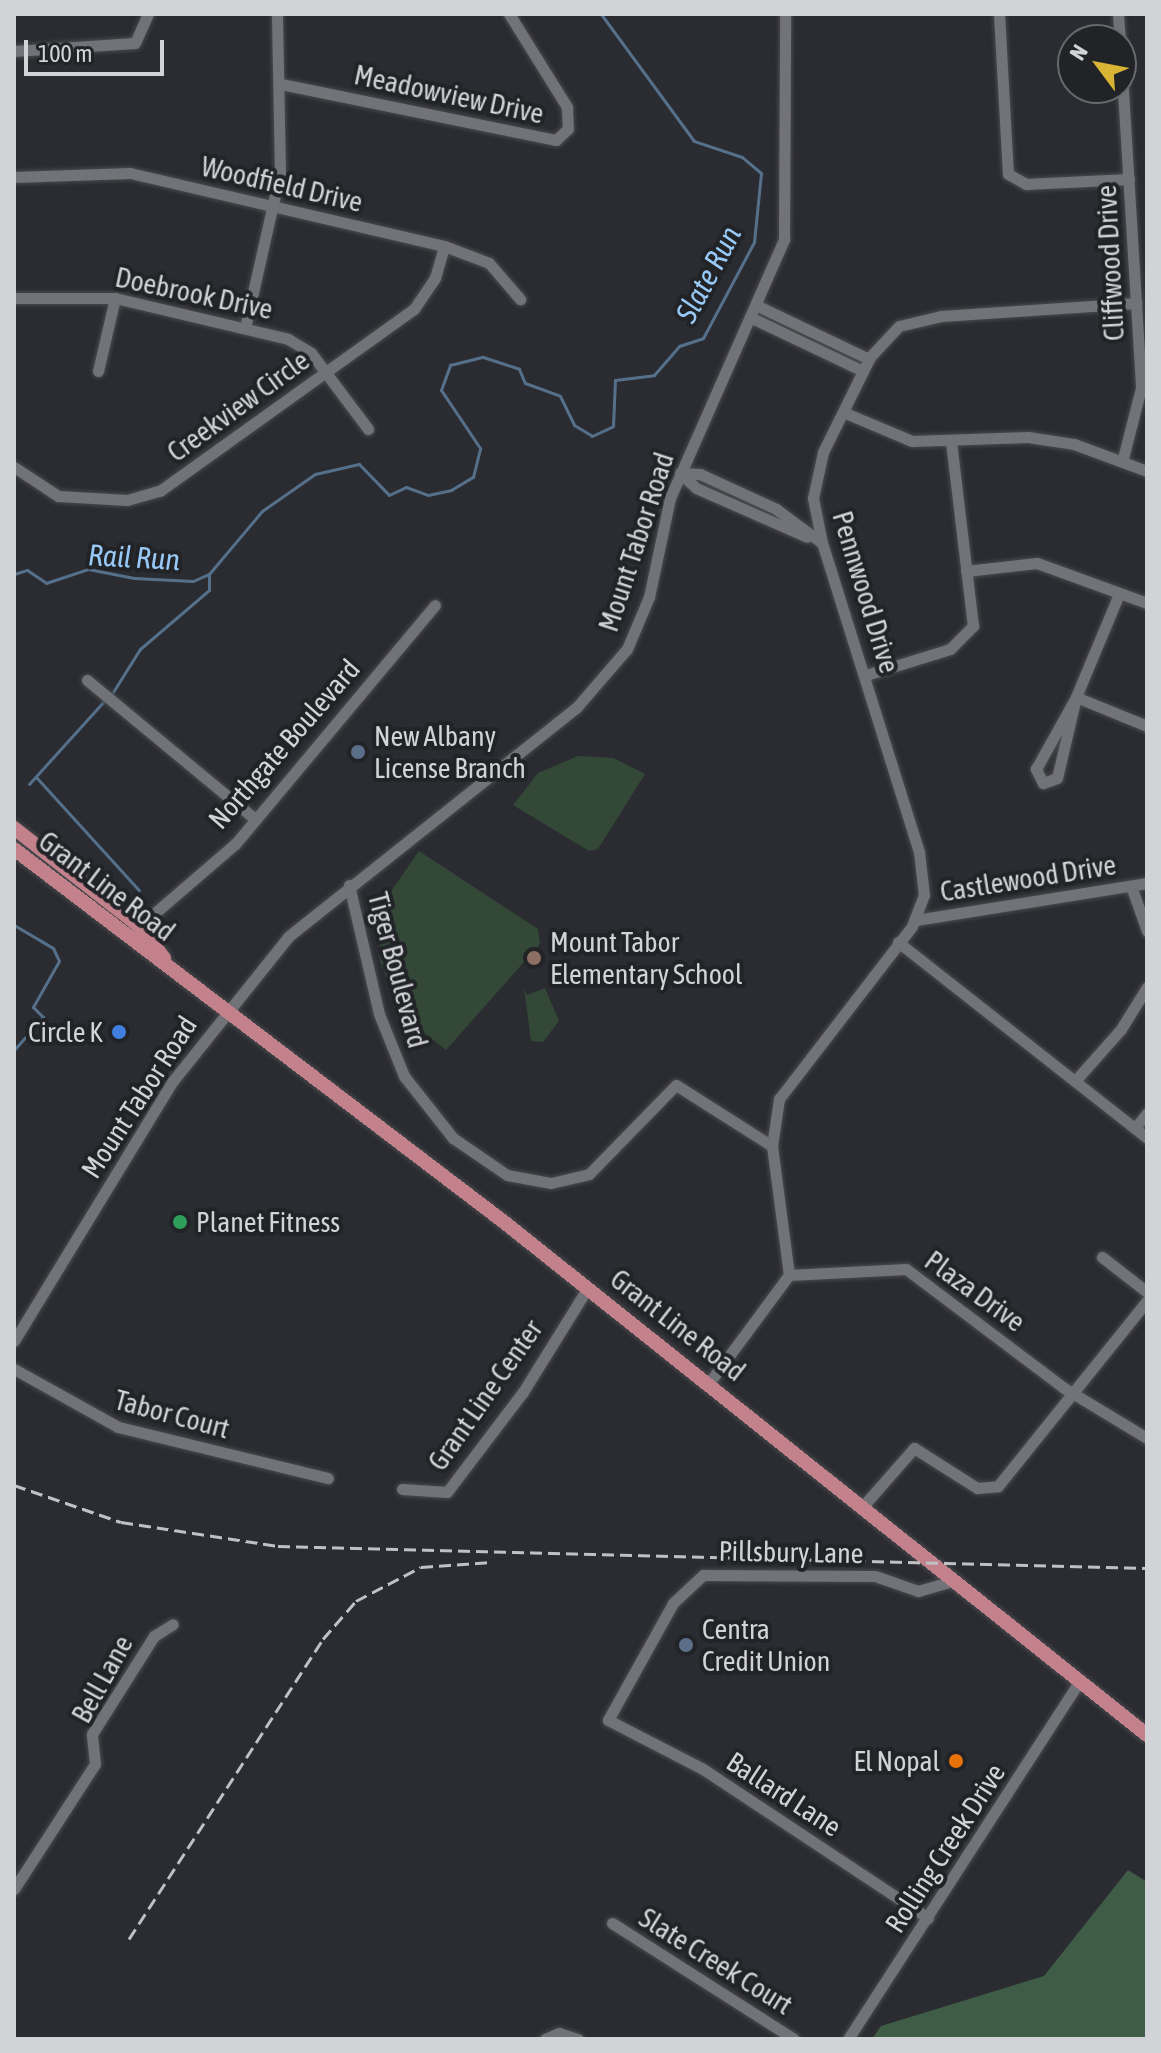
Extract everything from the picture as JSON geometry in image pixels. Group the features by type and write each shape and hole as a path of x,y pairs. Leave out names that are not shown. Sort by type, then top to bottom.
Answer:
{"main road":[{"name":"Grant Line Road","path":"14,828 139,926 169,965"},
{"name":"Grant Line Road","path":"14,849 126,939 169,965 588,1287 864,1505 1147,1735"}],"street":[{"path":"14,51 135,43 148,14"},
{"path":"245,328 273,208 281,84 277,14"},
{"name":"Meadowview Drive","path":"281,84 556,140 568,129 567,107 509,14"},
{"name":"Mount Tabor Road","path":"14,1341 172,1082 289,936 608,676 643,616 680,473 760,307 789,205 785,14"},
{"path":"999,14 1008,174 1034,185 1129,179"},
{"name":"Cliffwood Drive","path":"1122,462 1139,410 1137,303 1124,104"},
{"name":"Woodfield Drive","path":"14,177 130,173 444,246 489,263 520,299"},
{"name":"Creekview Circle","path":"14,467 58,496 139,499 414,309 435,278 444,246"},
{"name":"Doebrook Drive","path":"14,298 115,298 297,342 368,429"},
{"path":"98,371 115,298"},
{"name":"Pennwood Drive","path":"916,920 922,863 866,675 822,543 814,483 843,412 869,359 884,337 918,319 1137,303"},
{"path":"760,307 869,359"},
{"path":"754,319 863,371"},
{"path":"843,412 889,435 951,441 1039,439 1147,471"},
{"path":"866,675 965,640 975,617 966,571 951,441"},
{"path":"680,473 696,488 822,543"},
{"path":"966,571 1037,563 1147,603"},
{"path":"1076,697 1057,778 1043,783 1036,769 1076,697 1119,594"},
{"name":"Northgate Boulevard","path":"126,939 255,819 435,605"},
{"path":"87,680 255,819"},
{"path":"1076,697 1147,726"},
{"name":"Castlewood Drive","path":"916,920 1147,883"},
{"name":"Tiger Boulevard","path":"349,885 379,1014 404,1076 453,1138 507,1175 551,1183 589,1174 676,1085 772,1146"},
{"path":"1131,886 1147,931"},
{"path":"709,1383 789,1275 772,1146 779,1099 916,920"},
{"path":"898,942 1147,1138"},
{"path":"1075,1081 1121,1029 1147,987"},
{"path":"1135,1128 1147,1113"},
{"path":"1102,1257 1147,1292"},
{"name":"Plaza Drive","path":"789,1275 906,1269 1073,1393 1147,1438"},
{"name":"Grant Line Center","path":"402,1489 447,1492 523,1392 588,1287"},
{"path":"864,1505 914,1448 977,1488 998,1486 1147,1301"},
{"name":"Tabor Court","path":"14,1369 118,1427 328,1478"},
{"name":"Pillsbury Lane","path":"608,1720 673,1603 703,1575 875,1576 918,1591 954,1581"},
{"name":"Bell Lane","path":"14,1889 95,1764 92,1734 154,1636 173,1624"},
{"name":"Rolling Creek Drive","path":"848,2039 1080,1680"},
{"name":"Ballard Lane","path":"608,1720 703,1769 928,1918"},
{"name":"Slate Creek Court","path":"612,1923 794,2039"},
{"path":"545,2039 559,2033 578,2039"}],"green space":[{"path":"578,756 613,758 645,774 598,849 589,851 513,805 538,773"},
{"path":"419,851 538,929 540,944 446,1050 400,1014 379,958 385,900"},
{"path":"524,988 527,995 545,988 559,1021 543,1042 531,1041"},
{"path":"1128,1870 1147,1882 1147,2039 872,2039 881,2026 1044,1976"}],"waterway":[{"name":"Slate Run","path":"113,692 140,649 209,590 209,574 262,511 315,474 359,464 389,495 406,487 428,495 451,490 473,477 480,448 441,390 450,365 483,357 519,369 525,383 560,396 574,425 592,436 613,426 615,380 654,375 679,346 703,338 754,242 761,173 742,157 694,141 601,14"},
{"name":"Rail Run","path":"14,574 27,570 46,583 88,569 134,578 193,581 209,574"},
{"name":"Slate Run","path":"29,784 104,701"},
{"path":"36,777 139,890"},
{"path":"14,925 53,948 59,961 33,1007 43,1017 14,1050"}],"railway":[{"path":"14,1485 121,1522 278,1546 1147,1568"},
{"path":"129,1939 323,1639 356,1601 421,1567 492,1562"}],"place":[{"name":"New Albany License Branch","path":"358,752"},
{"name":"Mount Tabor Elementary School","path":"534,958"},
{"name":"Circle K","path":"119,1032"},
{"name":"Planet Fitness","path":"180,1222"},
{"name":"Centra Credit Union","path":"686,1645"},
{"name":"El Nopal","path":"956,1761"}]}
